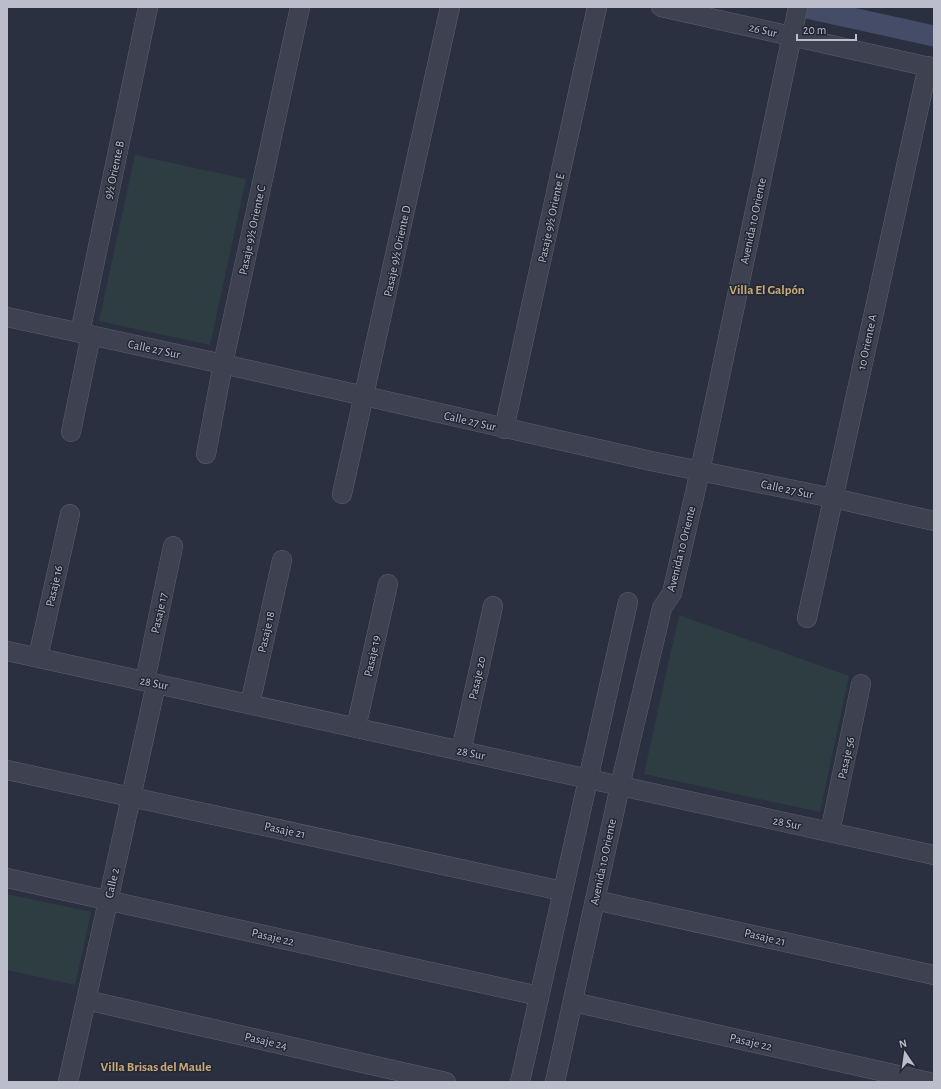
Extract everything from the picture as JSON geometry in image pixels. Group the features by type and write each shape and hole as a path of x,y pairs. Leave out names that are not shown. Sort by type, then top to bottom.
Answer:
{"street":[{"name":"9½ Oriente B","path":"71,432 85,334 148,7"},
{"name":"Pasaje 9½ Oriente C","path":"206,454 223,364 300,7"},
{"name":"Pasaje 9½ Oriente D","path":"342,494 450,7"},
{"name":"Pasaje 9½ Oriente E","path":"504,429 597,7"},
{"name":"26 Sur","path":"661,7 931,67"},
{"name":"Avenida 10 Oriente","path":"555,1082 620,786 662,608 672,594 700,471 797,12"},
{"name":"10 Oriente A","path":"807,618 931,67"},
{"name":"Calle 27 Sur","path":"7,317 223,364 504,429 650,461 833,498 934,521"},
{"name":"Pasaje 16","path":"38,657 70,514"},
{"name":"Pasaje 17","path":"151,682 173,546"},
{"name":"Pasaje 18","path":"250,704 282,560"},
{"name":"Pasaje 19","path":"356,728 388,584"},
{"path":"520,1082 628,602"},
{"name":"Pasaje 20","path":"461,751 493,606"},
{"name":"28 Sur","path":"7,651 934,855"},
{"name":"Calle 2","path":"68,1082 131,797 151,682"},
{"name":"Pasaje 56","path":"830,832 861,684"},
{"name":"Pasaje 21","path":"7,770 562,891"},
{"name":"Pasaje 22","path":"7,878 539,996"},
{"name":"Pasaje 21","path":"595,900 934,975"},
{"name":"Pasaje 24","path":"86,1000 446,1082"},
{"name":"Pasaje 22","path":"573,1002 930,1082"}],"shaded area":[{"path":"135,155 246,179 210,345 99,321"},
{"path":"679,615 849,676 820,812 644,774"},
{"path":"7,894 91,912 75,985 7,970"}],"waterway":[{"path":"802,7 934,36"}],"district":[{"name":"Villa El Galpón","path":"767,290"},
{"name":"Villa Brisas del Maule","path":"156,1067"}]}
